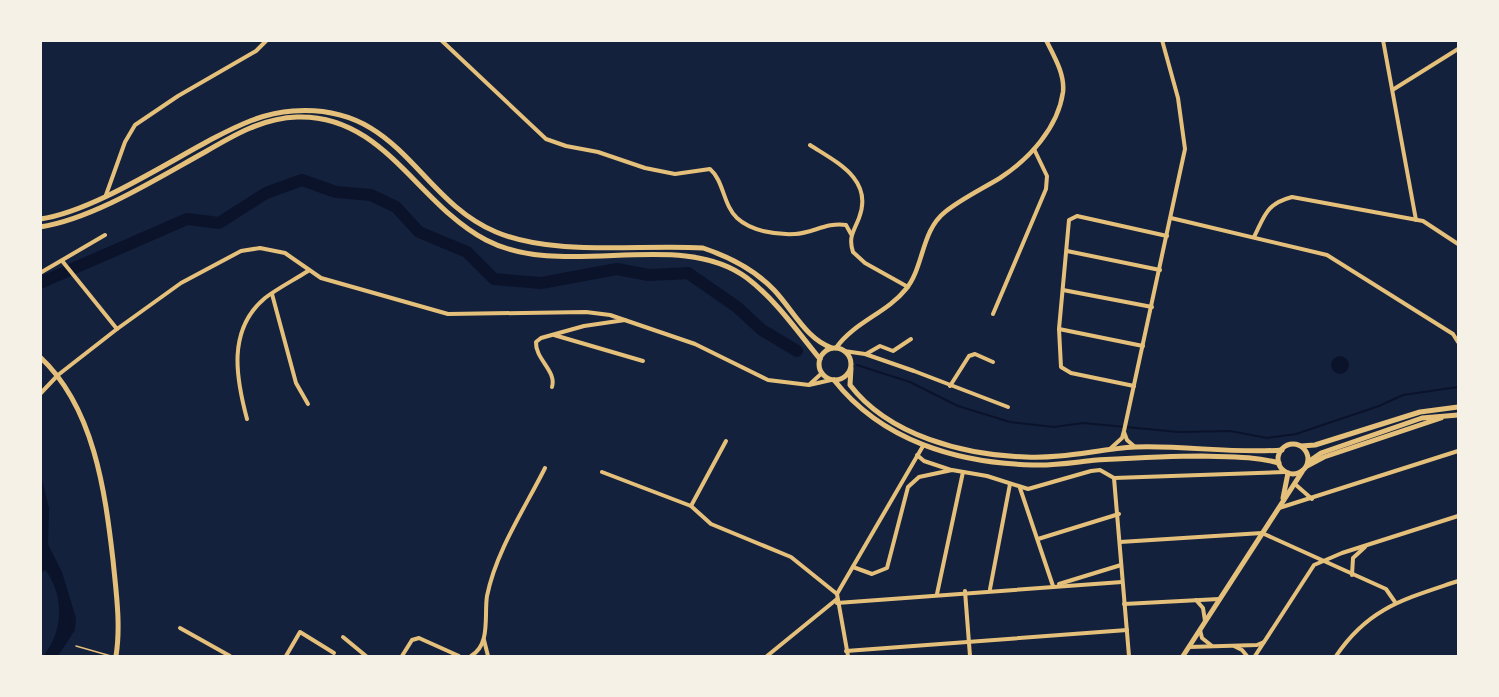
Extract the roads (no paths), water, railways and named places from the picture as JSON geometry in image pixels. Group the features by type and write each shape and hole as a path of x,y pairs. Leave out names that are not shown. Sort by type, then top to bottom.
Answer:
{"main road":[{"path":"40,219 73,210 106,195 242,123 268,114 295,110 348,117 370,126 390,140 456,205 494,231 513,238 552,246 703,248 722,254 759,276 790,308 814,339 844,351 850,358 850,385 874,411 910,432 970,450 1026,457 1136,447 1282,450 1292,444 1315,445 1420,412 1458,407"},
{"path":"40,227 77,217 253,126 297,117 335,120 368,137 457,220 486,240 507,249 567,257 685,256 730,268 746,278 774,302 820,359 822,373 832,380 851,402 877,423 923,446 970,458 1034,465 1154,456 1236,457 1279,463 1286,472 1280,506"},
{"path":"820,359 825,352 834,348"},
{"path":"40,357 58,375 80,415 98,469 108,520 115,582 118,632 114,657"},
{"path":"832,380 846,376 851,368"},
{"path":"1183,657 1308,464 1321,453 1422,418 1456,415"},
{"path":"1301,446 1307,453 1308,464"},
{"path":"1279,463 1282,450"},
{"path":"1286,472 1302,472"}],"street":[{"path":"106,195 125,142 135,125 178,96 256,51 267,40"},
{"path":"441,40 546,139 566,146 598,152 645,168 675,174 710,169 717,177 726,203 736,217 748,226 769,232 796,234 836,223 846,225 851,234 853,252 859,258 908,287"},
{"path":"834,348 844,336 900,296 908,287 936,221 945,211 1003,176 1034,149 1054,125 1063,91 1058,64 1046,40"},
{"path":"1109,450 1122,438 1172,218 1185,148 1178,98 1162,40"},
{"path":"1383,40 1394,89 1416,220"},
{"path":"1394,89 1458,49"},
{"path":"810,145 852,172 861,191 862,211 851,234"},
{"path":"993,314 1046,189 1047,176 1034,149"},
{"path":"1254,237 1267,209 1277,201 1292,197 1423,221 1458,244"},
{"path":"1134,386 1066,371 1061,367 1059,329 1070,220 1077,216 1167,236"},
{"path":"1172,218 1327,255 1454,334 1458,342"},
{"path":"40,273 65,263 105,235"},
{"path":"40,394 58,375 181,283 241,251 260,248 285,253 301,262 308,271 336,284 448,314 586,312 629,320 695,344 768,380 809,385 832,380"},
{"path":"1067,251 1160,270"},
{"path":"65,263 117,329"},
{"path":"248,419 237,380 238,348 250,315 272,294 308,271"},
{"path":"1063,290 1152,307"},
{"path":"272,294 296,383 308,404"},
{"path":"552,387 552,375 535,346 536,342 541,338 584,326 629,320"},
{"path":"1059,329 1143,346"},
{"path":"554,335 643,361"},
{"path":"865,354 880,346 893,351 911,339"},
{"path":"844,351 865,354 1008,407"},
{"path":"950,386 969,356 975,354 993,362"},
{"path":"809,385 822,373"},
{"path":"1124,430 1127,440 1136,447"},
{"path":"691,506 726,441"},
{"path":"768,657 837,598 923,446"},
{"path":"1280,506 1313,500 1458,451"},
{"path":"917,456 924,461 952,470 1028,489 1100,470 1114,478 1286,472"},
{"path":"488,657 484,639 487,596 496,566 544,468"},
{"path":"853,567 872,574 887,568 912,482 932,473 952,470"},
{"path":"602,472 691,506 711,524 790,557 837,598 848,657"},
{"path":"937,594 963,472"},
{"path":"904,478 912,482"},
{"path":"1114,478 1119,514 1129,657"},
{"path":"990,589 1010,484"},
{"path":"1296,485 1313,500"},
{"path":"1019,488 1053,586"},
{"path":"1038,539 1119,514"},
{"path":"1255,657 1314,565 1368,544 1458,516"},
{"path":"1120,542 1262,533 1386,589 1395,602"},
{"path":"1352,575 1353,558 1368,544"},
{"path":"1053,586 1122,565"},
{"path":"1336,657 1365,623 1395,602 1458,581"},
{"path":"837,598 1122,582"},
{"path":"965,591 970,657"},
{"path":"1196,599 1203,608 1205,621"},
{"path":"1124,604 1219,599"},
{"path":"180,628 230,657"},
{"path":"846,651 1127,630"},
{"path":"1200,630 1202,638 1213,647"},
{"path":"286,657 300,632 334,653"},
{"path":"343,637 366,657"},
{"path":"402,657 412,640 419,638 459,657"},
{"path":"471,657 484,639"},
{"path":"1189,647 1234,646 1264,642"},
{"path":"1234,646 1242,650 1247,657"}],"lane":[{"path":"76,646 114,657"}],"water":[{"path":"1340,356 1346,359 1349,365 1346,371 1340,374 1334,371 1331,365 1334,359"},
{"path":"40,471 49,508 48,544 62,572 76,618 75,630 58,656 43,656 55,636 59,614 56,591 45,570 41,574"}],"waterway":[{"path":"40,283 187,219 219,223 266,193 302,180 336,192 371,195 396,207 419,232 467,252 494,279 541,283 617,269 649,275 688,273 737,307 762,330 797,351"},
{"path":"857,365 910,382 958,406 1010,422 1054,427 1083,423 1179,432 1230,431 1267,438 1296,434 1379,406 1403,395 1458,387"}]}
